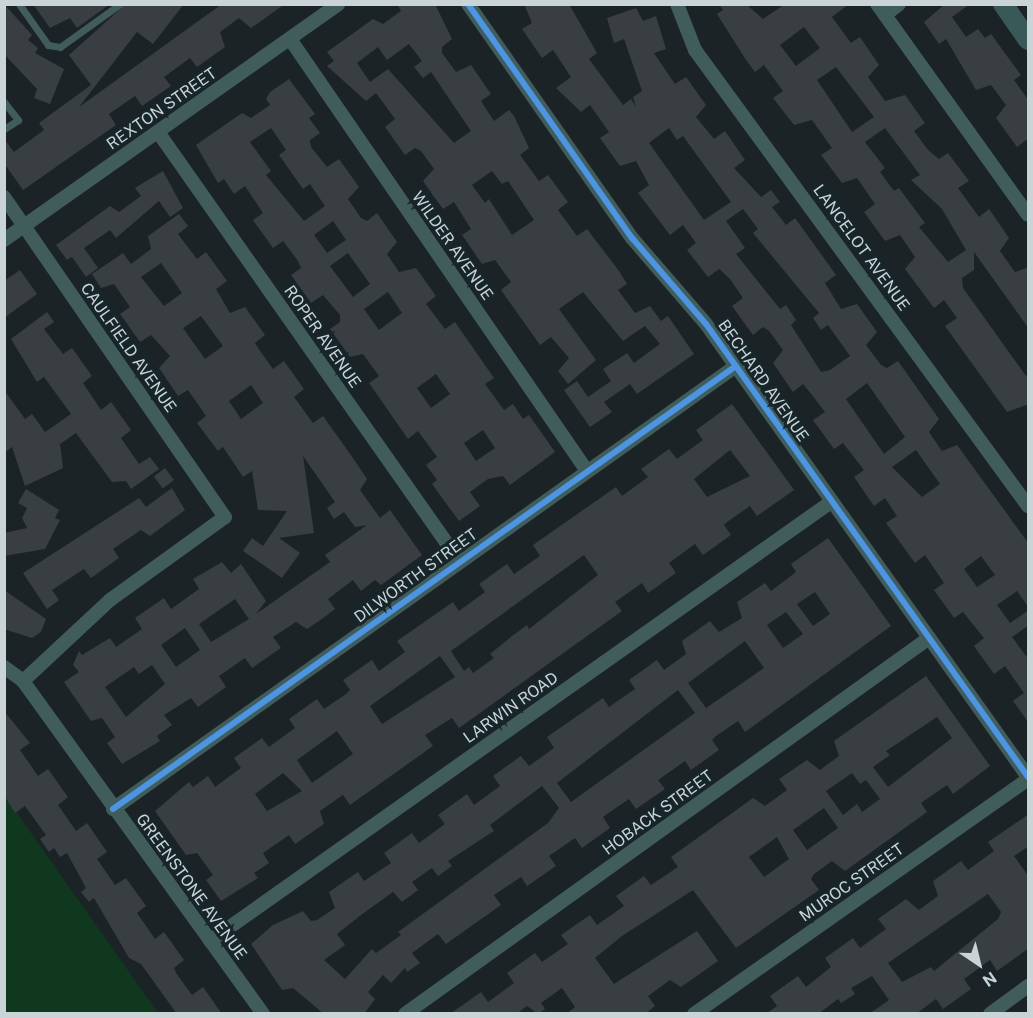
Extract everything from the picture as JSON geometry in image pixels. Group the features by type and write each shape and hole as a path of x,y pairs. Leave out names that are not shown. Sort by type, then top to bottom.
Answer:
{"main road":[{"path":"1003,4 1029,40"}],"street":[{"name":"REXTON STREET","path":"4,240 338,4"},
{"name":"BECHARD AVENUE","path":"468,4 632,238 736,366 1029,778"},
{"name":"LANCELOT AVENUE","path":"677,4 695,50 1029,506"},
{"path":"899,4 881,10 1029,215"},
{"name":"WILDER AVENUE","path":"290,39 587,471"},
{"name":"ROPER AVENUE","path":"158,132 460,562"},
{"name":"CAULFIELD AVENUE","path":"4,197 225,517 110,600 23,681"},
{"name":"DILWORTH STREET","path":"113,809 736,366"},
{"name":"LARWIN ROAD","path":"210,941 831,502"},
{"name":"HOBACK STREET","path":"405,1014 929,638"},
{"name":"GREENSTONE AVENUE","path":"4,667 23,681 113,809 263,1014"},
{"name":"MUROC STREET","path":"694,1014 1029,778"},
{"path":"990,1014 1029,986"}],"lane":[{"path":"19,4 48,45 60,47 120,4"},
{"path":"4,102 18,120 4,129"}],"green space":[{"path":"5,796 158,1013 5,1013"}],"building":[{"path":"4,4 32,35 28,40 38,48 35,53 64,69 50,104 34,98 37,89 4,54"},
{"path":"33,4 110,4 77,28 70,18 50,28"},
{"path":"126,4 184,4 153,44 137,32 79,107 222,4 285,4 251,28 239,18 220,32 225,47 197,67 190,58 164,77 171,86 142,106 135,96 109,114 116,125 23,190 4,163 4,139 14,152 44,130 39,123 91,85 69,55"},
{"path":"397,4 435,4 452,39 442,47 442,53 456,72 471,65 491,94 481,101 494,121 509,110 514,116 529,148 520,155 539,181 548,175 568,202 558,210 577,236 587,229 619,271 627,284 618,290 635,313 650,306 661,321 668,316 694,354 637,394 630,384 604,402 612,412 590,427 564,390 577,381 588,397 611,381 603,369 627,353 634,363 660,344 645,326 623,341 583,292 559,309 596,360 568,384 558,371 569,358 551,337 540,345 501,290 511,282 495,260 482,264 462,235 471,229 454,202 443,209 423,181 434,169 421,151 415,148 405,155 385,127 395,119 376,93 366,101 327,66 334,61 327,52 373,19 383,24 401,11","holes":["409,44 422,61 414,67 423,78 431,72 471,131 454,143 388,69 370,82 357,63 378,47 387,60","492,171 502,184 508,181 534,220 512,235 489,199 485,203 472,185"]},
{"path":"524,4 569,4 597,53 589,59 623,105 631,99 636,107 633,97 642,91 624,39 614,43 607,18 636,8 643,21 656,16 666,49 654,53 675,84 686,77 706,105 696,117 714,139 725,131 745,160 734,168 761,197 771,190 780,202 772,207 786,225 795,218 836,275 825,283 841,309 857,304 877,332 866,345 881,365 887,368 898,361 939,419 929,432 942,451 957,445 1029,544 1029,608 1017,591 997,605 1010,623 1029,610 1029,625 1012,637 1029,660 1029,723 1013,701 1024,693 1005,666 994,674 974,646 984,638 963,612 954,618 934,590 944,583 925,555 915,563 886,523 897,516 885,498 874,506 854,477 864,470 843,443 834,449 813,420 825,412 803,384 793,392 773,363 783,350 769,331 763,327 753,335 732,306 743,298 730,279 719,269 708,277 687,250 696,243 683,225 670,235 638,193 649,185 636,161 620,166 600,138 609,132 590,105 581,112 556,88 571,77 553,50 542,58 522,29 532,23","holes":["669,128 677,140 683,136 731,202 704,220 649,143","743,209 758,229 753,233 819,313 813,318 821,330 828,325 850,356 830,370 821,372 791,325 796,320 786,305 780,309 736,254 745,248 726,221","867,383 905,437 884,454 846,399","916,450 940,484 922,497 892,467","981,556 995,575 977,587 964,569"]},
{"path":"719,4 746,4 763,19 785,4 849,4 832,17 851,43 860,37 879,65 868,77 885,101 905,95 925,123 914,131 928,150 939,159 948,153 969,181 958,188 979,217 989,209 1009,238 1000,251 1015,272 1029,267 1029,329 974,252 974,270 962,278 963,288 1029,380 1029,404 1007,412 945,326 957,318 944,300 934,308 905,269 915,257 900,235 885,241 864,212 875,204 857,178 842,183 821,155 832,148 812,120 794,125 773,98 783,91 764,65 755,72 746,60 717,14 723,10","holes":["804,27 820,48 796,66 780,45","836,67 874,117 852,132 817,80","885,128 920,175 911,180 942,209 966,250 948,262 919,227 925,223 899,188 894,191 880,172 885,168 865,142"]},
{"path":"945,4 970,4 952,17 966,37 978,29 985,38 991,34 1021,75 1014,80 1029,101 1029,138 1017,147 996,118 1006,105 991,85 976,90 946,39 939,44 924,22"},
{"path":"289,79 315,114 309,118 320,133 310,140 311,147 327,167 339,159 359,187 348,199 361,218 367,221 377,213 397,242 387,254 399,272 416,268 436,296 426,304 445,329 455,322 494,378 485,384 504,410 513,404 523,419 529,415 555,452 510,485 503,476 488,479 470,492 480,506 459,521 432,484 437,480 426,465 437,457 418,431 408,439 369,383 379,376 363,354 350,357 330,329 340,322 340,315 323,295 311,303 291,275 301,268 298,261 283,241 273,248 253,220 263,213 245,186 234,194 224,179 218,183 196,145 242,113 251,118 270,105 266,99 270,92","holes":["271,128 286,150 279,155 303,189 310,184 325,206 304,221 266,175 271,171 250,142","333,221 346,240 327,253 314,235","348,253 370,284 353,297 330,266","388,292 402,313 379,330 364,309","436,374 450,394 431,408 417,388","483,430 495,448 476,461 464,443"]},
{"path":"163,171 183,208 170,217 159,201 116,238 110,230 84,248 98,268 86,277 72,257 67,260 56,245 110,206 119,212 141,196 135,188"},
{"path":"179,214 188,226 178,234 197,259 206,252 227,281 216,289 230,313 245,307 265,335 255,343 258,348 273,369 284,361 304,389 294,397 313,423 323,416 367,479 360,490 380,518 390,510 422,555 381,585 375,580 361,591 353,580 328,599 335,609 319,621 307,629 296,622 273,637 281,648 252,668 245,658 219,676 226,687 198,707 191,698 164,715 172,725 157,736 160,741 122,764 107,743 115,737 102,718 91,721 64,682 79,672 73,665 79,651 82,655 110,638 116,647 142,629 135,618 164,598 171,609 199,589 193,579 222,562 231,573 241,564 266,601 256,614 330,562 325,555 367,525 355,527 344,512 334,519 327,508 335,502 303,456 314,533 279,538 300,553 282,578 243,551 252,538 263,546 287,511 258,510 252,471 243,477 223,447 218,451 197,423 206,416 188,390 178,396 159,368 170,356 151,335 140,342 120,314 130,307 114,284 101,288 92,274 123,253 131,264 151,249 148,236","holes":["161,263 182,293 164,306 141,277","201,316 223,346 205,359 183,328","251,385 263,403 241,419 229,401","235,599 249,619 211,642 199,624","185,628 200,650 176,667 161,645","152,665 165,684 126,717 105,687 134,667 139,674"]},
{"path":"20,270 37,294 4,318 4,281"},
{"path":"47,312 54,322 44,329 63,354 72,348 92,376 83,383 101,410 111,402 131,430 121,438 139,464 150,457 159,469 131,489 126,481 112,482 76,433 60,444 63,468 25,486 12,447 4,453 4,390 25,419 32,414 45,432 71,414 44,377 37,382 11,339"},
{"path":"732,404 794,490 757,516 750,506 727,522 724,525 731,535 703,555 695,544 669,563 676,573 648,593 642,583 615,602 622,611 459,728 452,718 425,735 433,746 350,805 343,795 320,811 324,824 295,844 289,835 263,853 269,863 254,873 258,878 221,901 206,880 213,875 197,853 186,855 155,811 189,782 193,787 208,776 215,787 241,768 234,758 262,738 269,747 295,728 289,719 317,699 324,709 346,694 350,690 343,680 372,660 379,671 405,652 397,641 453,602 459,611 485,592 479,584 507,564 514,574 540,556 533,545 616,487 622,496 648,477 641,469 669,449 677,459 703,440 696,430","holes":["730,450 750,476 707,497 694,479","584,555 598,575 529,629 527,625 512,636 490,654 494,658 473,673 469,667 464,671 451,651","440,656 455,677 382,724 370,706","337,731 353,754 312,783 297,760","283,773 302,791 267,811 255,794"]},
{"path":"165,468 174,480 163,488 154,476"},
{"path":"172,488 185,510 150,536 141,530 113,549 119,558 91,578 84,569 52,590 59,600 47,609 23,573 139,498 146,507"},
{"path":"26,489 59,510 55,518 60,520 45,549 4,556 4,533 27,528 22,518 27,508 18,503"},
{"path":"828,538 891,626 745,732 738,721 716,736 712,740 719,750 691,770 685,761 658,780 665,789 636,809 629,799 607,814 603,817 610,828 582,848 575,838 549,856 556,866 527,886 521,877 494,895 501,905 446,944 438,934 412,953 420,963 407,972 405,968 391,983 383,975 368,992 375,999 364,1014 324,1014 293,988 282,990 251,944 273,925 303,911 311,921 317,920 335,908 329,892 358,872 364,881 391,863 384,853 412,833 419,843 445,824 438,815 467,794 474,805 500,786 493,776 521,756 529,766 554,748 547,737 603,698 609,707 635,689 629,680 657,660 664,670 686,654 682,641 710,621 719,632 742,618 737,602 765,583 771,591 796,572 791,564","holes":["815,592 830,614 813,626 797,604","786,612 803,634 783,648 767,625","745,641 764,668 706,708 688,683","678,690 695,713 571,802 557,783","542,786 559,808 548,823 398,932 401,935 376,953 372,949 345,979 324,960 345,945 337,934 361,915 393,892 402,902 418,890 412,882 432,868 438,876 452,866 448,861 494,831 490,825"]},
{"path":"4,590 46,619 41,632 32,638 4,629"},
{"path":"926,676 990,766 953,794 947,785 921,803 927,812 845,871 832,861 814,874 811,879 819,890 736,948 693,890 622,936 595,958 614,984 697,931 718,961 681,987 670,980 648,996 655,1006 645,1014 566,1014 575,1007 562,988 541,1003 545,1009 538,1014 527,1006 516,1014 450,1014 481,992 488,1002 514,983 507,973 535,953 542,962 568,944 561,935 590,915 597,925 624,906 616,896 644,876 651,885 678,867 671,857 753,798 765,806 787,790 779,779 807,760 820,770 839,756 834,741","holes":["937,717 952,738 888,787 873,767 890,755 886,751","852,773 860,784 866,780 880,799 862,812 857,804 843,815 826,791","824,808 838,828 807,850 793,830","777,837 789,859 764,877 749,857"]},
{"path":"4,711 30,743 20,750 38,776 48,769 68,797 58,805 76,831 87,823 107,852 97,859 115,885 126,878 146,906 137,913 155,939 164,932 184,960 174,968 176,973 192,995 203,987 222,1014 177,1014 141,964 129,958 94,898 89,902 81,892 86,888 67,853 60,857 54,848 49,852 40,839 46,835 25,806 15,813 4,795"},
{"path":"1029,814 1029,846 1014,856 1029,877 1029,948 997,971 990,960 964,979 971,989 943,1009 936,999 916,1014 869,1014 889,1000 872,976 851,988 855,994 841,1003 838,999 818,1014 766,1014 777,1006 770,996 798,976 806,987 831,967 825,958 853,938 860,948 886,929 878,919 906,899 919,910 938,896 933,881 961,861 968,870 994,851 988,842","holes":["988,894 1001,912 998,919 934,971 931,967 902,982 888,963"]}],"cycle path":[{"path":"468,4 632,238 706,324 1028,777"},
{"path":"113,809 736,366"}]}
